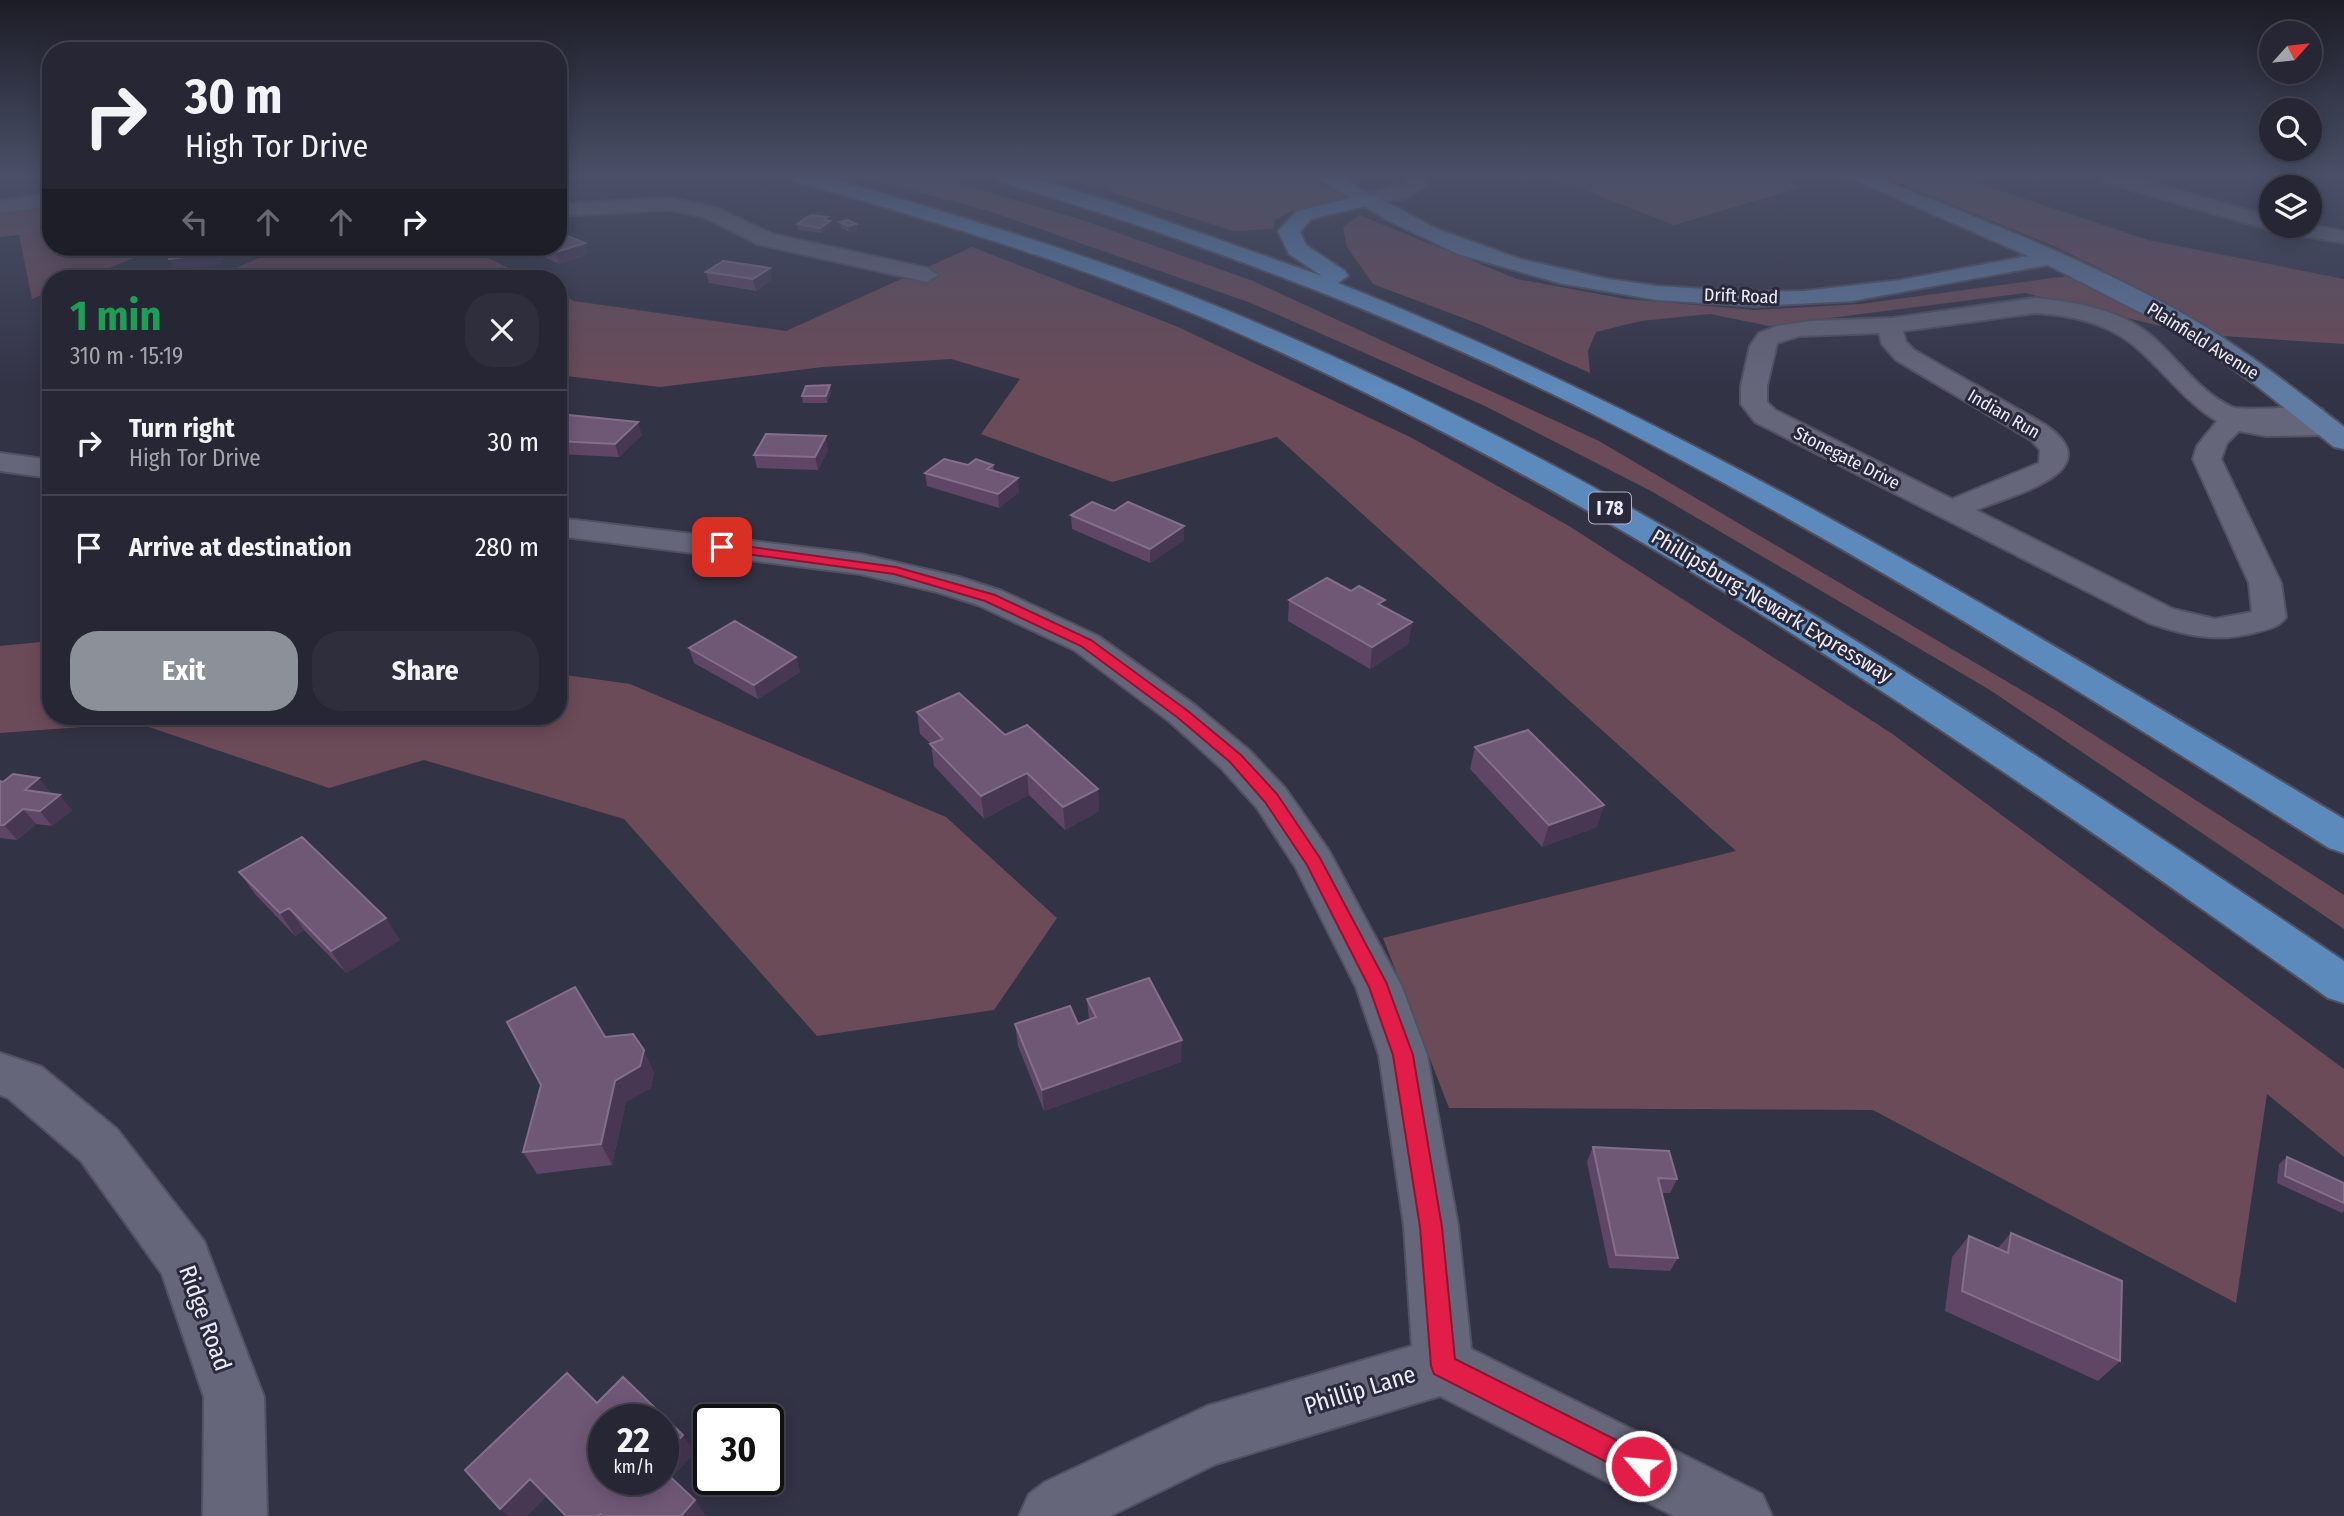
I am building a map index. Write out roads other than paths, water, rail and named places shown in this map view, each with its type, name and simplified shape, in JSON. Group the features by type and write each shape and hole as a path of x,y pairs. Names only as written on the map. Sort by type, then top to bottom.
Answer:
{"highway":[{"name":"Phillipsburg-Newark Expressway","path":"1036,248 1133,281 1290,346 1501,449 1659,536 1918,695 2344,985"},
{"path":"1224,248 1353,296 1517,367 1766,493 1943,594 2344,838"},
{"path":"1296,248 1346,281 1353,296"}],"main road":[{"name":"Drift Road","path":"1468,248 1491,257 1589,281 1681,294 1807,298 1852,294 2050,258"},
{"name":"Plainfield Avenue","path":"2026,248 2177,321 2228,353 2328,428"}],"street":[{"path":"804,248 927,275"},
{"name":"Stonegate Drive","path":"2234,420 2208,447 2207,459 2266,583 2269,617 2235,629 2210,630 2161,616 1765,416 1754,404 1754,386 1762,346 1768,338 1796,330 1889,325 2018,304 2050,305 2084,312 2125,328 2147,343 2175,373 2234,420 2256,426 2328,428"},
{"name":"Indian Run","path":"1889,325 1894,344 1905,355 2028,426 2043,436 2056,451 2056,458 2049,469 1951,510"},
{"path":"0,462 42,468"},
{"path":"567,528 860,564 947,584 990,598 1086,643 1183,714 1235,759 1271,798 1314,862 1379,987 1403,1055 1431,1227 1443,1366"},
{"name":"Ridge Road","path":"0,1074 25,1082 99,1145 185,1260 234,1397 235,1516"},
{"name":"Phillip Lane","path":"1051,1516 1068,1504 1207,1436 1443,1366 1740,1516"}]}
